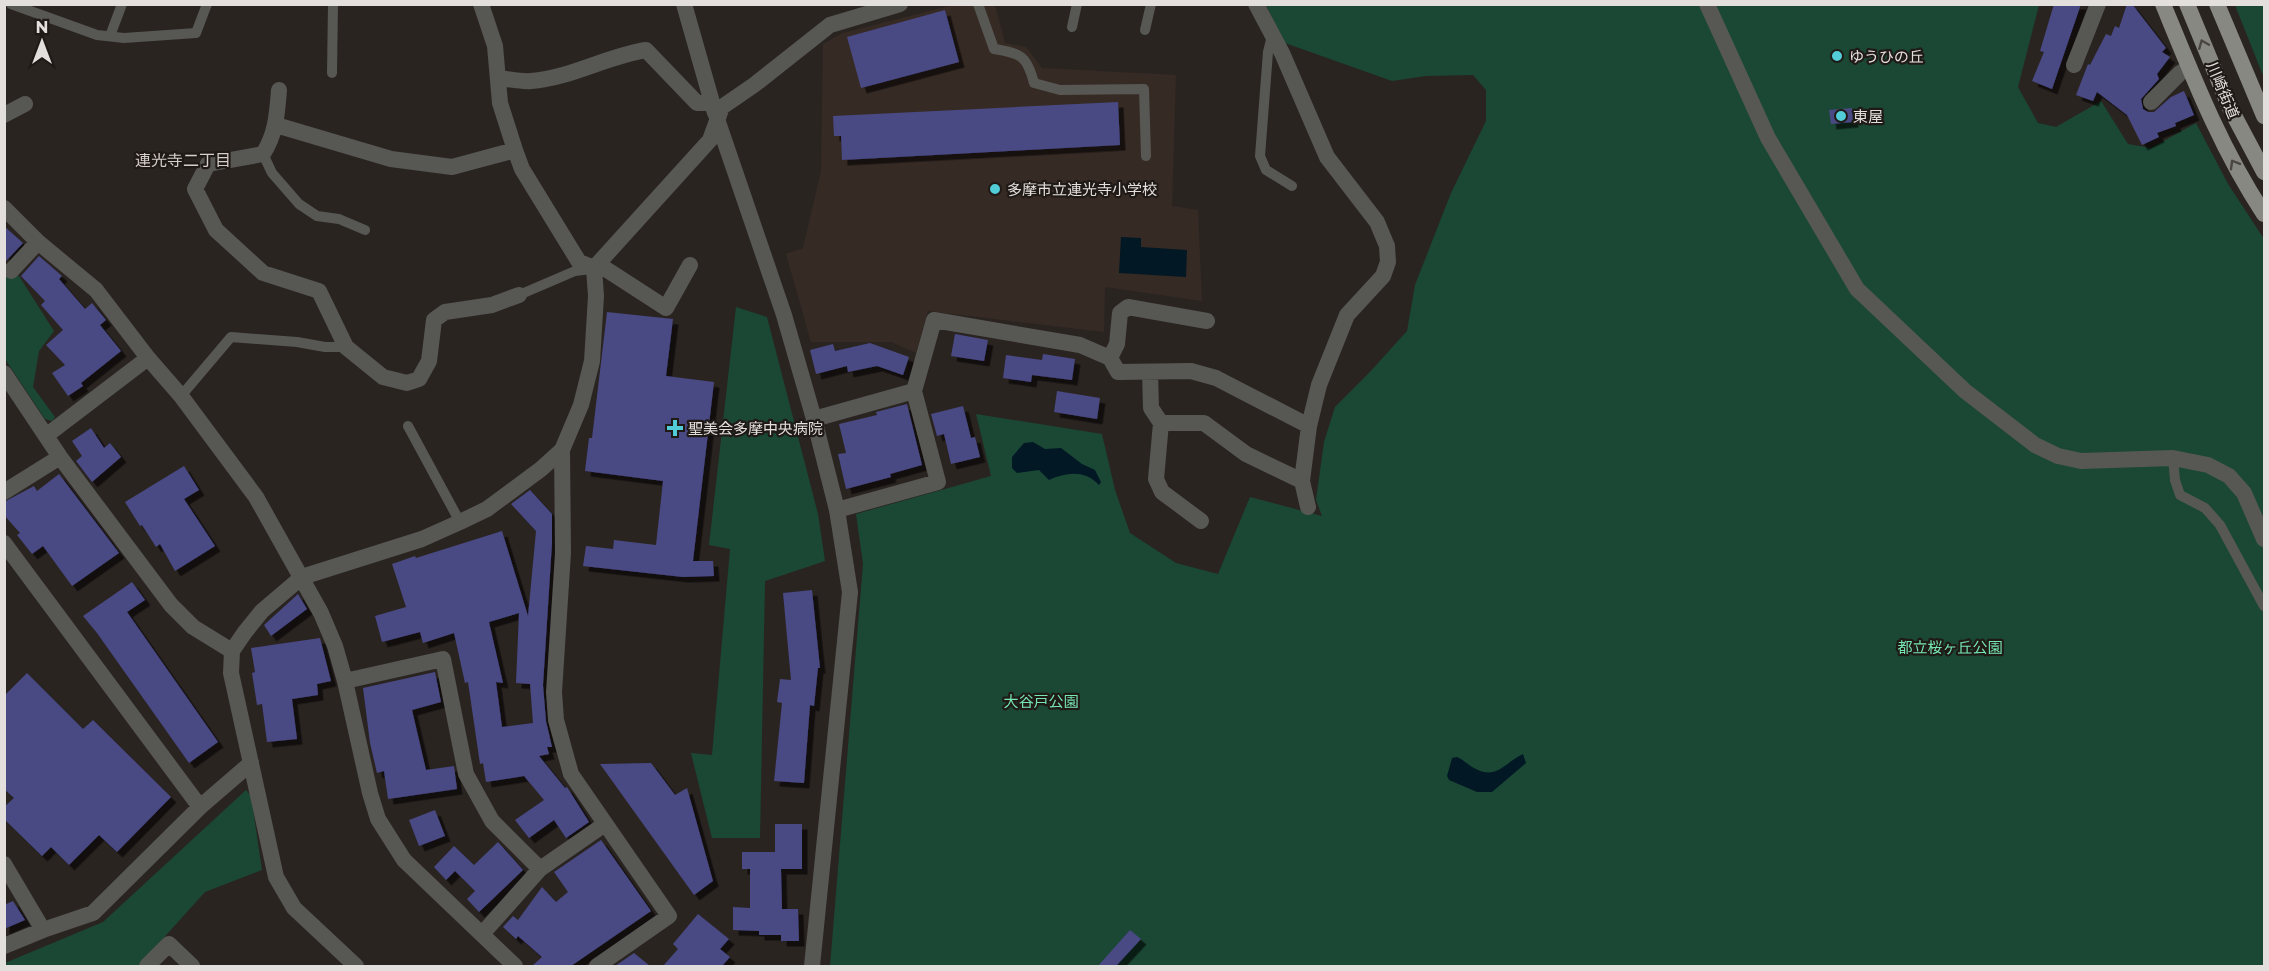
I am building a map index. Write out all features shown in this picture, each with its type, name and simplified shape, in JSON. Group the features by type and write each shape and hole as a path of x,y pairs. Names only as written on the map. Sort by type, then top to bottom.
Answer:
{"main road":[{"path":"2163,4 2210,119 2265,214"},
{"name":"川崎街道","path":"2187,4 2230,108 2265,172"},
{"name":"川崎街道","path":"2217,4 2265,116"}],"street":[{"path":"481,4 495,46 500,103 522,169 579,262 596,266 666,308 690,265"},
{"path":"684,4 710,103 784,315 814,418 837,510 850,592 812,966"},
{"path":"597,966 669,916 571,774 556,720 554,692 563,553 562,450 581,405 592,361 596,266 710,140 722,107 754,86 830,25 900,4"},
{"path":"1256,4 1281,53 1327,157 1377,222 1387,246 1388,262 1383,276 1347,315 1319,385 1309,426 1302,481 1308,507"},
{"path":"1707,4 1768,138 1857,289 1965,391 2035,445 2058,456 2081,461 2173,458 2208,465 2229,476 2244,493 2265,539"},
{"path":"2074,65 2098,4"},
{"path":"498,78 531,81 572,73 630,52 646,50 697,103 710,103"},
{"path":"2151,102 2180,73 2189,68"},
{"path":"279,90 276,125 271,141 262,154 208,164 195,189 216,230 263,273 319,291 346,347 383,377 407,383 419,379 429,361 434,320 445,312 492,305 519,295"},
{"path":"4,115 25,104"},
{"path":"276,125 391,159 452,167 515,150"},
{"path":"4,207 38,242 96,290 148,358 181,396 256,497 302,578 330,635 345,681 378,819 404,860 515,966"},
{"path":"11,271 38,242"},
{"path":"1110,358 1117,344 1120,313 1128,307 1207,321"},
{"path":"837,510 938,482 914,391 934,320 1080,345 1110,358 1118,372 1191,371 1216,378 1309,426"},
{"path":"47,435 148,358"},
{"path":"1150,372 1150,408 1161,423 1156,479 1162,492 1200,521"},
{"path":"4,373 60,457 171,605 193,627 232,651"},
{"path":"814,418 914,391"},
{"path":"1161,423 1204,423 1246,454 1302,481"},
{"path":"356,966 294,908 276,877 231,674 232,651 262,611 302,578 422,539 460,522 487,508 541,469 562,450"},
{"path":"4,492 60,457"},
{"path":"4,543 200,807"},
{"path":"345,681 443,659 466,774 492,821 540,869"},
{"path":"4,946 93,913 200,807 251,763"},
{"path":"482,934 540,869 604,824"},
{"path":"7,873 43,930"},
{"path":"147,966 169,944 192,966"}],"lane":[{"path":"12,4 33,8 97,35 124,38 196,33 207,4"},
{"path":"110,36 122,4"},
{"path":"332,73 333,4"},
{"path":"978,4 994,50 1016,52 1029,64 1034,83 1060,90 1144,89 1146,156"},
{"path":"1072,27 1077,4"},
{"path":"1145,30 1152,4"},
{"path":"1272,36 1268,52 1260,156 1266,170 1292,186"},
{"path":"262,154 272,173 299,204 317,216 339,219 365,230"},
{"path":"519,295 575,271 596,266"},
{"path":"181,396 231,337 297,342 325,347 346,347"},
{"path":"408,426 460,522"},
{"path":"2173,458 2175,480 2180,495 2205,508 2220,525 2265,606"}],"shaded area":[{"name":"多摩市立連光寺小学校","path":"953,5 995,5 1005,43 1026,47 1042,68 1176,75 1172,206 1198,210 1202,301 1105,287 1104,332 928,311 916,353 891,342 811,342 786,254 803,248 821,171 823,44 843,33"}],"green space":[{"name":"都立桜ヶ丘公園","path":"1266,5 2039,5 2018,87 2038,123 2056,127 2101,101 2128,144 2151,148 2196,123 2228,184 2264,239 2264,966 830,966 863,564 856,514 991,476 976,414 1102,434 1115,490 1130,533 1176,563 1218,574 1250,497 1322,516 1316,500 1324,442 1335,407 1407,331 1415,285 1451,193 1486,121 1486,90 1473,75 1426,76 1392,81 1285,43"},
{"path":"2235,5 2264,5 2264,78"},
{"path":"4,274 19,276 54,331 39,351 33,387 55,417 52,421 45,419 5,359"},
{"path":"736,307 767,317 818,514 825,561 765,581 760,838 712,838 691,753 712,755 730,549 709,545"},
{"path":"246,790 251,796 262,870 205,892 140,964 136,966 5,966 5,963 103,922"}],"water":[{"path":"1121,237 1141,238 1141,247 1187,250 1186,277 1119,273"},
{"path":"1033,442 1045,449 1061,448 1082,464 1095,470 1101,482 1099,485 1088,477 1075,474 1062,475 1049,480 1039,470 1017,473 1012,468 1012,457 1024,443"},
{"path":"1523,754 1526,763 1492,792 1477,792 1449,780 1447,776 1452,758 1457,757 1474,768 1489,772 1500,769"}],"building":[{"path":"2054,4 2081,4 2052,89 2032,81 2044,52 2040,51"},
{"path":"2127,4 2132,4 2166,48 2162,52 2170,57 2157,74 2159,79 2141,99 2143,109 2154,112 2171,97 2184,91 2194,115 2175,123 2176,126 2157,133 2159,137 2142,145 2127,115 2097,92 2093,101 2076,95 2088,64 2090,65 2106,34 2111,36 2115,26 2119,28"},
{"path":"945,10 959,62 861,88 847,37"},
{"path":"1118,102 1120,145 842,160 841,136 834,136 833,116"},
{"name":"東屋","path":"1852,108 1853,122 1831,124 1829,110"},
{"path":"4,226 23,243 6,261 4,260"},
{"path":"39,256 62,276 59,279 85,309 92,303 106,320 100,325 121,351 81,383 83,386 68,396 52,373 65,365 46,345 63,330 41,305 45,301 21,276"},
{"name":"聖美会多摩中央病院","path":"607,312 673,319 666,376 714,382 693,561 713,561 714,576 683,577 583,566 586,546 613,549 614,540 656,545 663,481 585,471 589,438 592,438"},
{"path":"955,334 988,340 984,361 951,356"},
{"path":"870,343 909,357 903,375 877,366 848,372 847,366 816,374 810,350 833,344 835,351"},
{"path":"1043,354 1075,359 1072,380 1032,375 1031,382 1003,378 1006,355 1042,360"},
{"path":"1057,391 1100,398 1097,419 1054,412"},
{"path":"907,404 922,465 890,474 891,477 846,489 838,454 846,453 839,424 877,415 876,412"},
{"path":"963,406 971,438 975,437 980,457 951,464 944,434 937,436 931,414"},
{"path":"91,428 104,448 110,443 121,457 92,482 76,461 82,456 72,441"},
{"path":"184,466 199,490 184,499 215,546 175,571 160,544 156,547 125,502"},
{"path":"59,474 119,553 72,586 43,546 32,554 17,535 20,533 4,515 4,502 34,486 37,491"},
{"path":"530,490 552,514 543,685 546,721 552,747 547,747 549,754 539,756 565,788 567,787 589,822 566,838 554,820 529,838 515,820 544,800 524,776 486,782 483,763 480,764 468,682 465,683 454,633 423,643 420,632 382,642 375,616 406,607 392,564 502,531 528,616 536,531 511,504","holes":["519,613 516,683 530,684 533,723 502,727 496,682 503,683 489,622"]},
{"path":"132,582 145,600 127,612 218,742 189,763 83,616"},
{"path":"812,590 820,668 818,668 814,706 810,705 804,783 774,781 782,703 777,702 780,679 791,680 783,593"},
{"path":"298,594 307,609 271,636 264,625"},
{"path":"320,638 331,681 317,684 318,695 292,699 297,739 267,742 262,704 257,705 251,648"},
{"path":"435,672 441,702 412,710 426,770 454,766 457,789 388,799 384,771 377,773 370,743 363,688"},
{"path":"27,673 83,729 93,720 171,797 117,852 99,835 69,865 51,847 42,856 4,819 4,807 14,798 4,789 4,696"},
{"path":"651,763 675,795 687,788 713,881 694,895 600,764"},
{"path":"435,810 445,836 419,846 409,820"},
{"path":"775,824 802,824 802,869 781,869 782,909 798,909 799,941 781,941 781,935 759,935 759,931 733,930 733,907 750,908 750,869 742,869 742,852 775,852"},
{"path":"601,840 651,911 571,966 532,966 542,957 518,936 516,939 503,927 513,916 518,920 542,887 556,902 568,892 554,872"},
{"path":"498,842 523,870 479,912 467,899 475,891 455,871 446,880 434,867 454,846 474,865"},
{"path":"13,901 25,920 4,929 4,905"},
{"path":"698,914 729,939 720,949 730,957 722,966 663,966 678,949 673,944"},
{"path":"1130,930 1141,939 1116,966 1098,966"},
{"path":"634,953 650,966 615,966"}],"place":[{"name":"ゆうひの丘","path":"1837,56"},
{"name":"東屋","path":"1841,116"},
{"name":"多摩市立連光寺小学校","path":"995,189"},
{"name":"聖美会多摩中央病院","path":"675,428"}],"district":[{"name":"連光寺二丁目","path":"183,160"}],"park label":[{"name":"大谷戸公園","path":"1041,701"}]}
